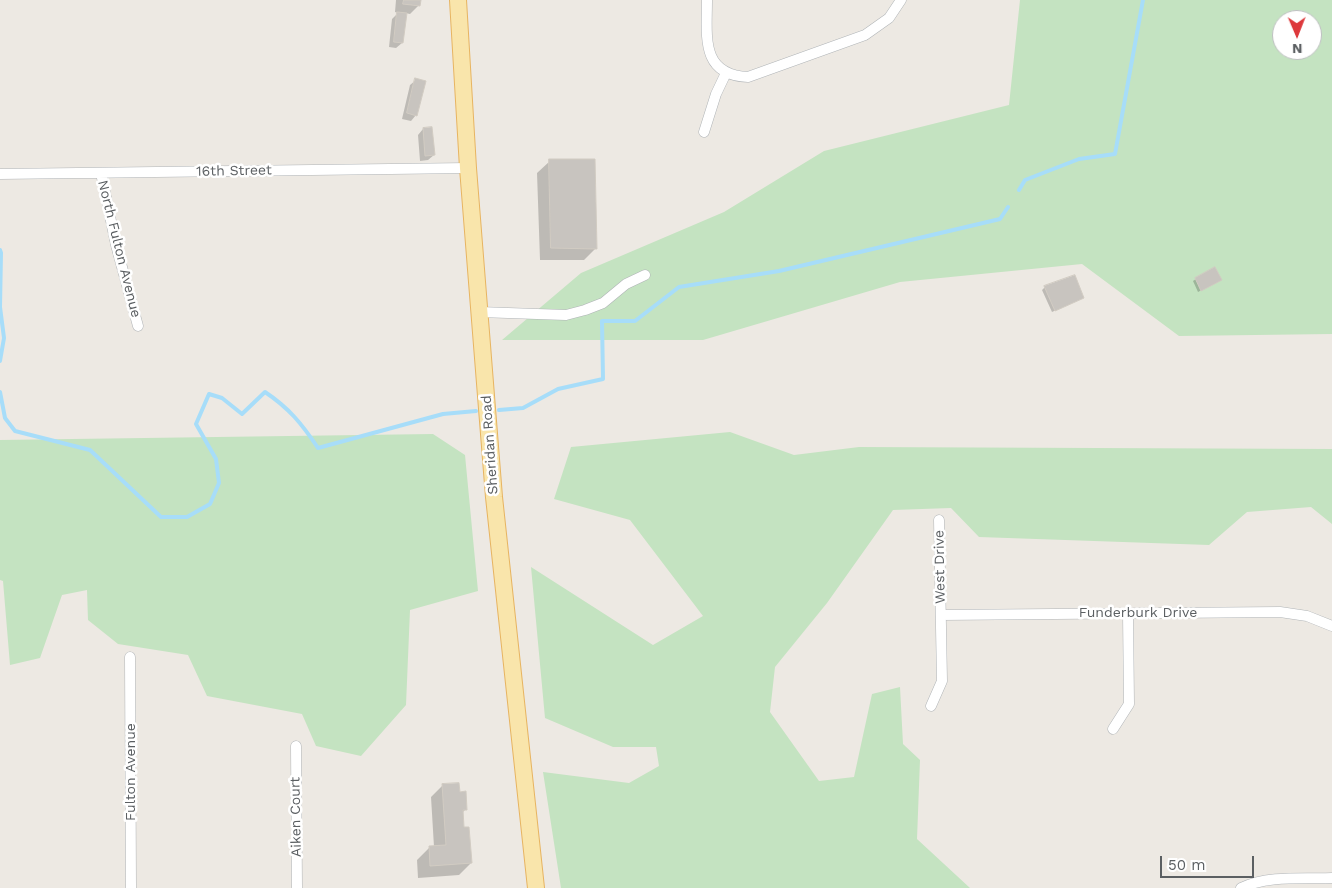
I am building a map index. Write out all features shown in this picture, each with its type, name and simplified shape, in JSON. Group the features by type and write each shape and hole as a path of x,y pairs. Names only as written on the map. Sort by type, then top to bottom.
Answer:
{"main road":[{"name":"Sheridan Road","path":"458,0 479,312 504,599 536,888"}],"street":[{"path":"707,0 707,44 711,58 717,66 735,77 748,77 865,35 890,18 901,0"},
{"path":"704,132 716,94 726,73"},
{"name":"16th Street","path":"0,174 468,168"},
{"name":"North Fulton Avenue","path":"101,173 116,245 138,326"},
{"path":"479,312 566,315 602,303 626,284 645,275"},
{"name":"West Drive","path":"931,706 942,681 939,520"},
{"name":"Funderburk Drive","path":"941,615 1280,612 1307,616 1332,626"},
{"path":"1113,729 1129,704 1128,613"},
{"name":"Fulton Avenue","path":"130,657 131,888"},
{"name":"Aiken Court","path":"296,746 297,888"},
{"path":"1241,888 1255,882 1273,879 1332,878"}],"green space":[{"path":"1020,0 1332,0 1332,334 1179,336 1082,264 900,282 703,340 502,340 581,273 724,212 824,151 1009,105"},
{"path":"730,432 794,455 859,447 1332,449 1332,524 1311,507 1247,512 1209,545 979,537 951,508 893,510 827,603 775,667 770,712 819,781 854,777 872,694 900,687 903,744 920,760 917,839 970,888 561,888 543,772 629,783 659,766 656,747 613,747 545,718 531,567 653,645 703,616 630,520 554,499 571,447"},
{"path":"433,434 465,455 478,591 410,610 406,705 361,756 316,746 302,714 207,696 188,655 118,644 88,620 87,590 62,595 40,658 10,665 3,581 0,580 0,440"}],"building":[{"path":"404,0 421,0 420,6 403,4"},
{"path":"397,12 407,13 403,43 394,42"},
{"path":"415,78 426,81 417,116 407,113"},
{"path":"432,127 435,155 425,156 423,128"},
{"path":"549,159 595,159 597,249 551,248"},
{"path":"1215,267 1222,280 1201,291 1195,278"},
{"path":"1075,275 1084,298 1055,311 1044,286"},
{"path":"459,783 460,792 466,791 467,810 463,810 464,827 469,827 472,863 430,866 429,846 446,845 442,784"}],"waterway":[{"path":"1019,190 1025,180 1079,159 1115,154 1143,0"},
{"path":"499,410 523,408 558,389 603,379 602,321 635,321 679,287 779,271 1000,219 1008,207"},
{"path":"0,250 0,307 4,338 0,361"},
{"path":"0,392 5,418 15,431 90,450 161,517 187,517 210,504 219,483 216,459 196,424 209,394 222,398 242,414 265,392 294,417 318,448 443,414 476,411"}]}
